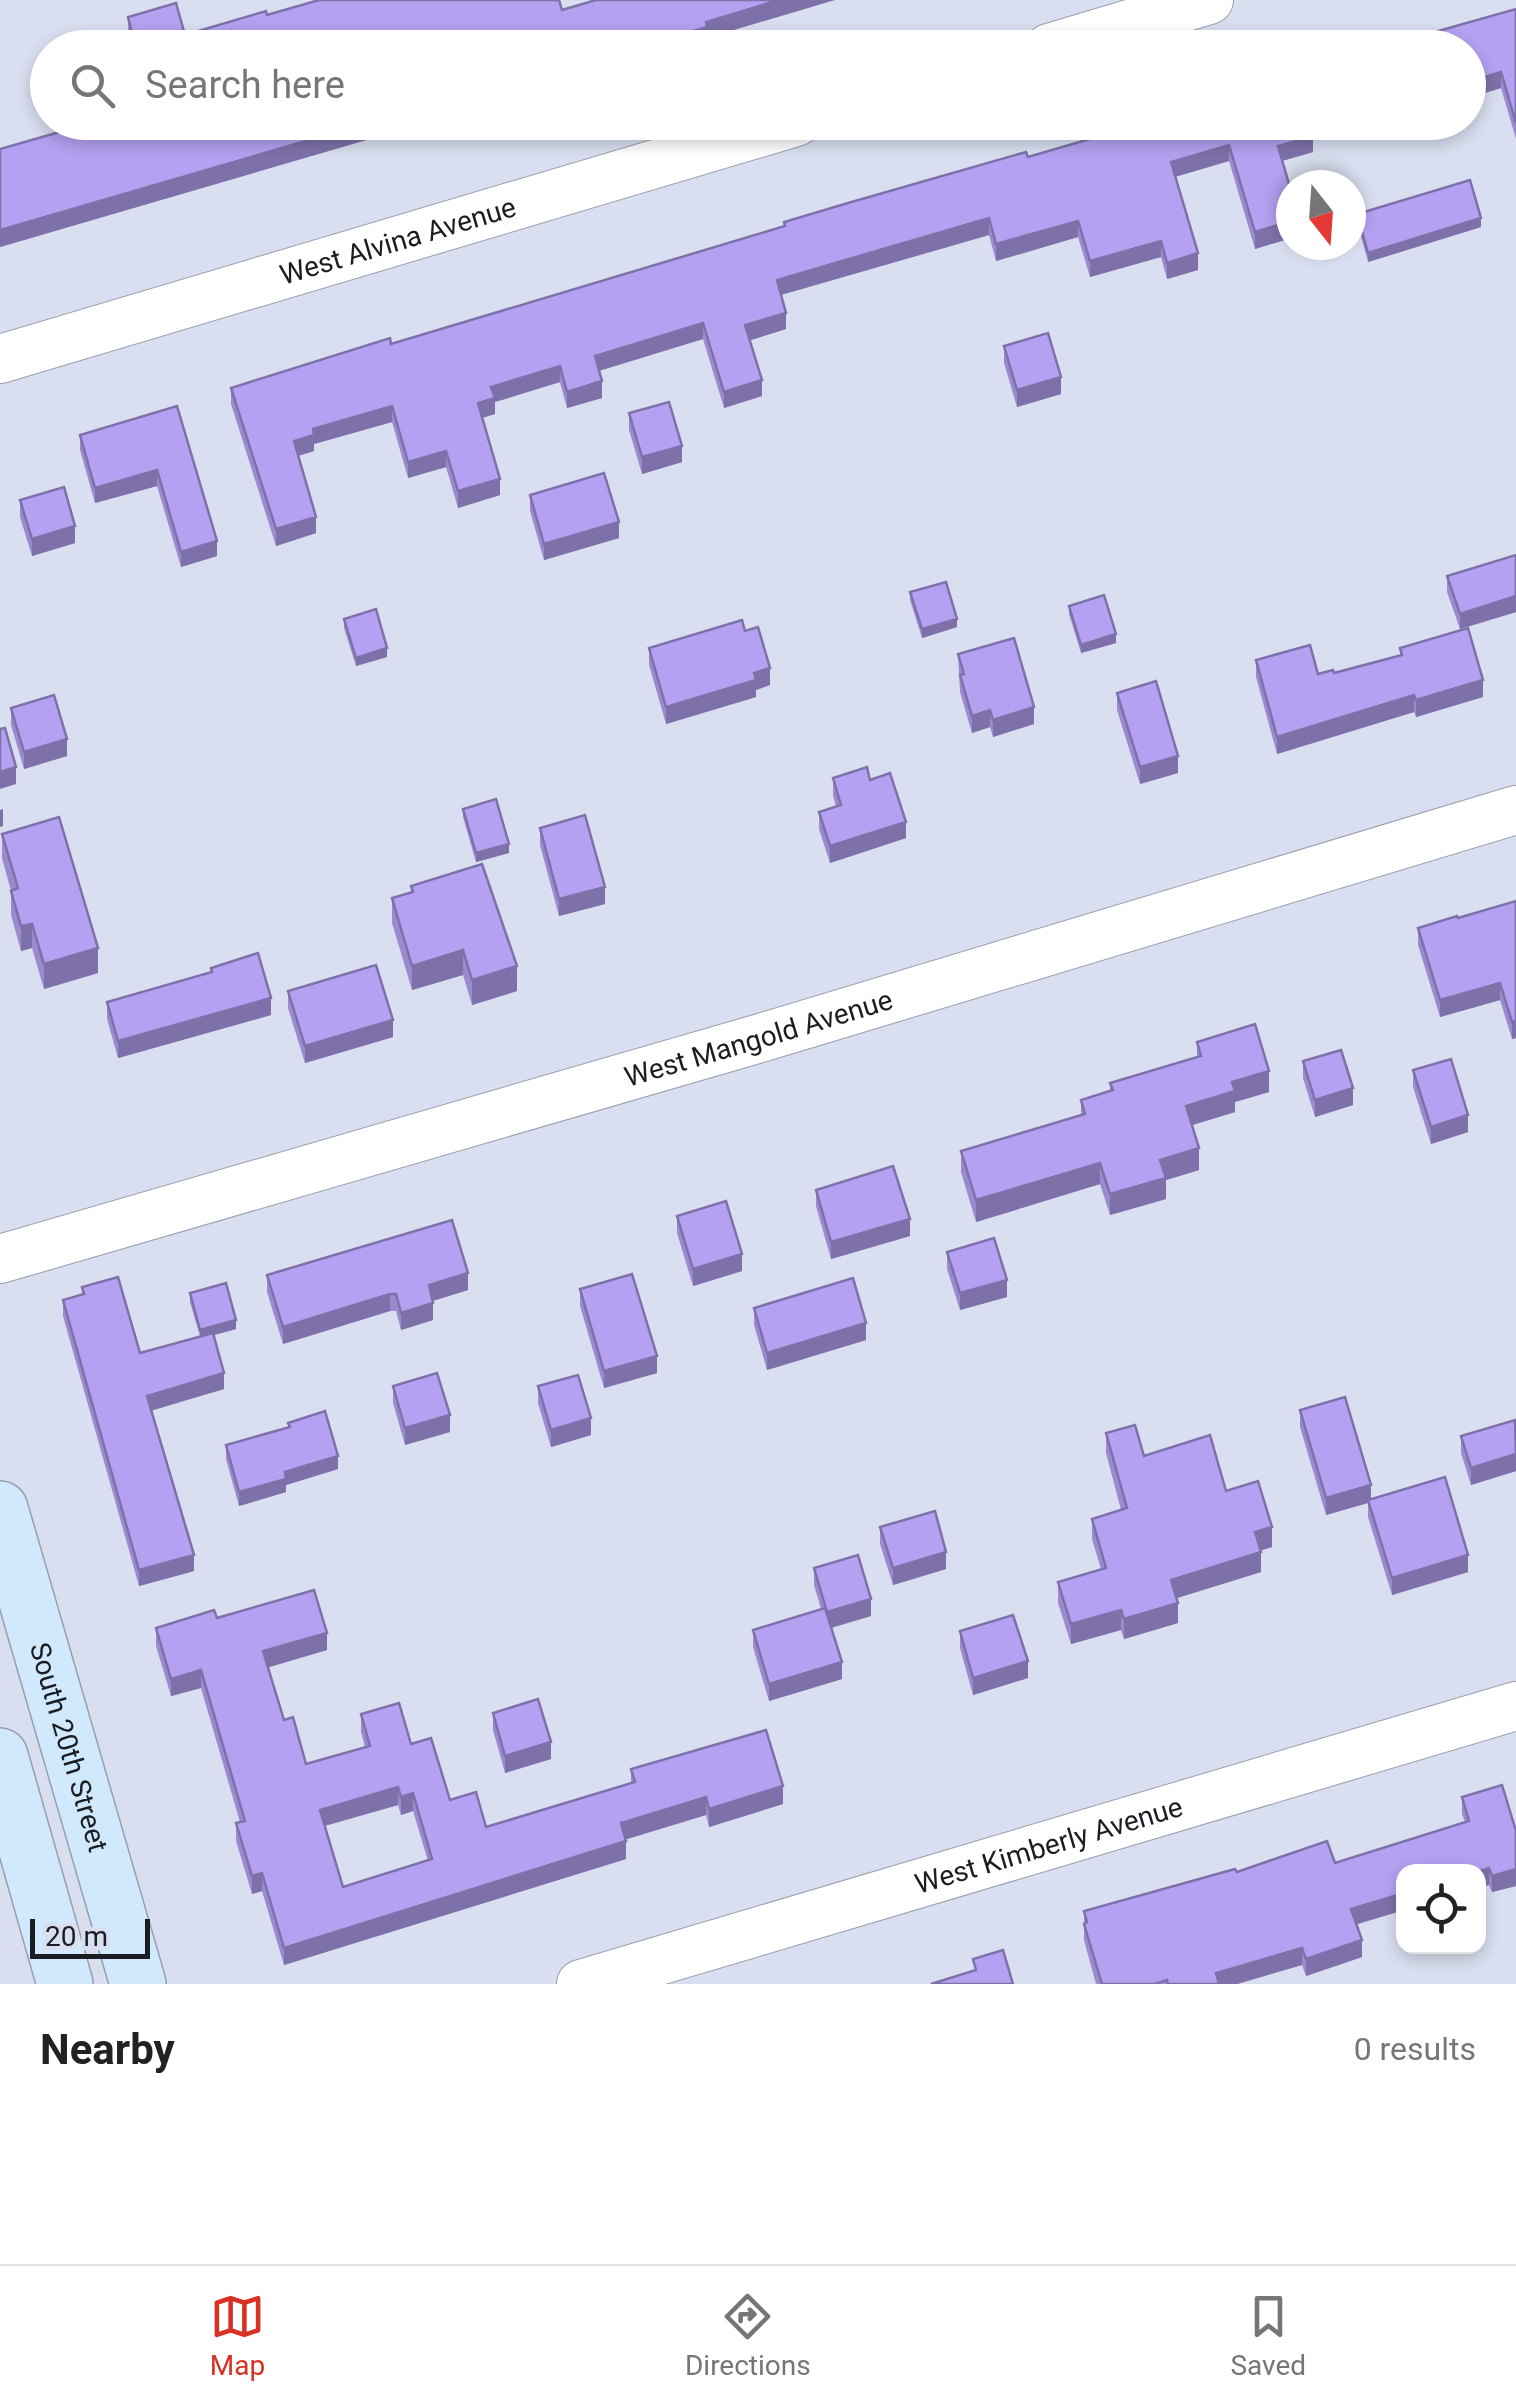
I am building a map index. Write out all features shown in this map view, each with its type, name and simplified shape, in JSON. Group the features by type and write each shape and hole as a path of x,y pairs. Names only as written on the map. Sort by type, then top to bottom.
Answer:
{"street":[{"path":"1108,30 1209,0"},
{"name":"West Alvina Avenue","path":"0,359 736,140"},
{"name":"West Mangold Avenue","path":"0,1259 757,1039 1516,810"},
{"name":"South 20th Street","path":"0,1509 138,1984"},
{"name":"West Kimberly Avenue","path":"581,1984 1516,1706"},
{"path":"0,1756 66,1984"}],"building":[{"path":"319,0 559,0 562,10 596,0 779,0 706,22 707,27 697,30 202,30 266,11 267,15"},
{"path":"176,3 184,30 131,30 128,17"},
{"path":"1516,9 1516,123 1501,72 1486,77 1486,30 1442,30"},
{"path":"32,140 309,140 0,230 0,149"},
{"path":"1087,140 1299,140 1278,146 1285,170 1276,170 1276,226 1255,232 1229,145 1171,162 1198,253 1167,263 1161,241 1090,261 1078,221 996,244 989,218 777,280 786,313 745,325 762,380 724,392 703,323 595,356 602,381 567,392 560,366 491,387 495,398 478,403 500,479 458,491 446,451 408,462 392,406 313,429 314,435 294,441 316,517 276,529 231,388 390,338 391,344 785,226 784,222 1026,152 1028,157"},
{"path":"1470,180 1481,218 1368,253 1366,211"},
{"path":"1048,333 1061,377 1017,390 1004,346"},
{"path":"669,402 682,446 642,457 629,413"},
{"path":"177,406 217,541 181,552 157,470 95,488 80,435"},
{"path":"604,473 619,522 544,544 530,495"},
{"path":"64,487 75,526 32,539 20,500"},
{"path":"1516,555 1516,596 1460,614 1447,576"},
{"path":"946,582 957,619 922,629 910,592"},
{"path":"1104,595 1116,634 1081,645 1069,606"},
{"path":"376,609 387,648 356,658 344,619"},
{"path":"742,620 745,631 758,627 770,668 754,673 756,680 666,707 649,648"},
{"path":"1468,628 1483,680 1416,700 1414,695 1277,737 1256,660 1310,645 1318,674 1333,670 1334,673 1402,655 1400,648"},
{"path":"1014,638 1034,707 993,720 990,710 972,716 958,654"},
{"path":"1156,681 1178,756 1140,767 1117,693"},
{"path":"54,695 67,739 24,752 11,708"},
{"path":"5,728 16,767 0,772 0,729"},
{"path":"867,767 870,780 890,773 906,822 830,846 819,812 841,805 833,778"},
{"path":"496,799 509,844 476,853 463,809"},
{"path":"585,815 605,887 559,899 540,828"},
{"path":"59,817 98,948 44,964 32,924 21,926 11,891 18,888 2,834"},
{"path":"482,864 517,966 472,980 463,950 412,966 392,898 413,892 411,886"},
{"path":"1516,901 1516,1021 1512,1022 1500,983 1440,1000 1418,928"},
{"path":"258,953 271,998 118,1041 107,1002 212,972 211,968"},
{"path":"376,965 393,1020 305,1046 288,991"},
{"path":"1255,1024 1269,1071 1232,1082 1235,1091 1186,1106 1199,1148 1160,1160 1166,1178 1110,1194 1100,1163 976,1200 961,1151 1085,1114 1081,1100 1113,1090 1110,1083 1201,1056 1197,1042"},
{"path":"1341,1050 1353,1088 1315,1100 1303,1061"},
{"path":"1451,1059 1468,1115 1431,1127 1413,1070"},
{"path":"893,1166 910,1219 831,1242 816,1190"},
{"path":"726,1201 742,1254 693,1269 677,1216"},
{"path":"452,1220 468,1273 429,1285 433,1303 401,1313 396,1294 390,1294 283,1327 267,1275"},
{"path":"994,1238 1007,1280 960,1293 947,1252"},
{"path":"632,1274 657,1356 604,1371 580,1289"},
{"path":"118,1277 140,1353 213,1333 224,1373 147,1396 194,1555 139,1570 63,1300 84,1294 82,1287"},
{"path":"853,1278 866,1323 767,1353 754,1308"},
{"path":"226,1283 236,1320 200,1330 190,1293"},
{"path":"437,1373 450,1415 405,1428 393,1386"},
{"path":"578,1375 591,1418 551,1430 538,1386"},
{"path":"1345,1397 1371,1485 1326,1498 1300,1410"},
{"path":"325,1411 338,1456 285,1472 286,1479 239,1492 226,1445 290,1427 288,1423"},
{"path":"1515,1420 1516,1454 1471,1468 1461,1436"},
{"path":"1135,1425 1144,1456 1210,1435 1226,1491 1258,1481 1272,1527 1255,1532 1261,1552 1171,1580 1178,1603 1124,1619 1121,1610 1071,1624 1058,1582 1106,1568 1092,1519 1127,1508 1106,1433"},
{"path":"1445,1477 1468,1555 1392,1578 1368,1500"},
{"path":"935,1511 946,1552 893,1568 880,1527"},
{"path":"858,1555 871,1599 827,1612 814,1568"},
{"path":"314,1590 327,1633 263,1651 284,1720 293,1717 306,1764 370,1746 361,1714 399,1703 411,1744 431,1738 450,1800 476,1792 486,1827 635,1782 631,1769 766,1730 783,1786 709,1809 706,1797 621,1823 626,1841 284,1948 262,1873 252,1876 236,1823 245,1821 201,1670 171,1679 156,1628 214,1610 217,1618","holes":["398,1787 401,1797 413,1793 432,1859 343,1887 320,1810"]},
{"path":"825,1608 842,1662 769,1684 753,1630"},
{"path":"1013,1615 1028,1661 973,1678 960,1631"},
{"path":"538,1699 551,1742 505,1756 493,1713"},
{"path":"1502,1785 1516,1831 1516,1869 1492,1876 1486,1864 1396,1864 1396,1895 1351,1909 1362,1940 1306,1959 1302,1948 1216,1973 1219,1984 1168,1984 1167,1980 1155,1984 1102,1984 1084,1924 1084,1911 1235,1869 1237,1872 1327,1841 1335,1863 1469,1821 1462,1797"},
{"path":"1003,1950 1013,1984 931,1984 976,1970 973,1959"}]}
